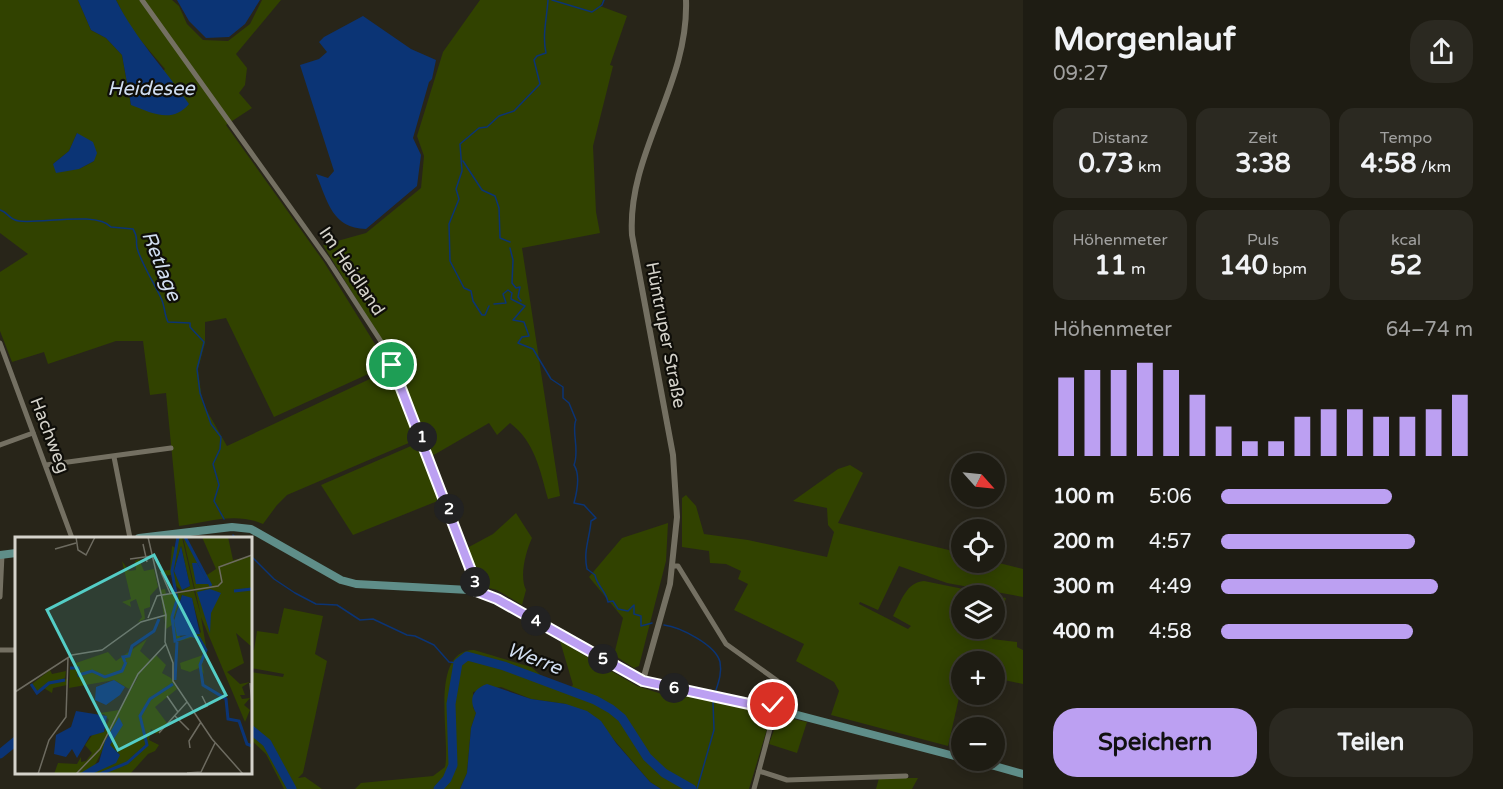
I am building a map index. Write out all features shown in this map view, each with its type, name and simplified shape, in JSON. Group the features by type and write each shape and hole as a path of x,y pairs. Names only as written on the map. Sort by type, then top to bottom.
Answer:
{"main road":[{"path":"147,537 232,527 251,529 341,580 476,591 497,599 643,681 773,709 951,755"},
{"path":"1005,769 1023,774"}],"street":[{"name":"Im Heidland","path":"142,0 328,260 381,343 423,440 475,581 476,591"},
{"name":"Hüntruper Straße","path":"643,681 674,566 677,517 675,469 632,235 631,207 682,55 686,0"},
{"name":"Hachweg","path":"0,343 72,537"},
{"path":"0,446 33,433"},
{"path":"46,465 171,448"},
{"path":"114,457 130,537"},
{"path":"0,597 1,555"},
{"path":"674,566 678,566 726,644 779,682 754,789"},
{"path":"759,771 787,780 906,776"}],"green space":[{"path":"0,0 78,0 91,30 106,38 122,55 131,105 165,69 131,29 116,0 172,0 179,6 187,24 203,40 228,41 250,24 262,0 281,0 236,54 247,68 245,85 239,93 252,108 226,125 324,262 388,365 274,417 226,318 205,322 205,343 198,369 203,404 227,446 389,370 418,439 287,495 263,524 253,520 232,518 179,526 166,393 150,395 143,341 116,341 48,364 44,352 12,362 0,331 0,272 28,254 0,233","holes":["77,133 94,161 79,169 53,164 69,151"]},
{"path":"480,0 603,0 600,6 627,16 610,65 613,66 593,146 596,212 600,233 522,248 560,496 548,499 531,448 510,423 497,435 489,423 432,456 399,369 323,245 366,233 421,188 424,156 417,136 443,52"},
{"path":"418,443 440,500 353,535 321,485"},
{"path":"850,465 863,473 838,523 951,551 951,573 1005,573 1005,564 1023,569 1023,597 1005,594 1005,585 958,585 899,566 878,610 860,602 859,604 908,629 911,626 893,616 908,589 924,581 951,586 951,639 992,639 1017,642 1017,647 1023,650 1023,684 1005,680 1005,651 951,651 951,705 957,705 955,717 951,717 948,746 831,715 839,691 834,682 796,661 804,644 734,610 748,584 738,579 741,571 726,564 710,563 709,551 682,547 682,498 686,495 696,506 704,534 748,540 827,557 834,532 828,525 827,508 793,501 838,469"},
{"path":"516,513 532,538 524,564 523,578 526,590 522,605 497,590 485,587 477,575 467,548 493,534"},
{"path":"668,523 666,561 639,666 634,668 614,655 623,618 589,577 622,538"},
{"path":"284,608 323,616 315,654 327,661 303,773 298,778 305,777 322,789 284,789 266,754 252,741 252,672 283,677 284,674 252,668 252,650 254,650 257,631 278,634"},
{"path":"560,641 637,686 668,696 672,693 768,714 770,719 749,789 661,789 650,782 609,734 566,704 531,699 501,687 473,692 473,707 476,713 471,728 467,773 460,789 355,789 361,783 433,776 445,767 446,680 451,664 460,654 474,650 531,667 543,677 571,687 573,685"},
{"path":"779,716 807,722 797,753 769,744"},
{"path":"879,778 918,778 912,789 876,789"}],"water":[{"name":"Heidesee","path":"78,0 116,0 141,40 189,104 176,114 169,115 154,113 131,105 122,55 106,38 91,30"},
{"path":"177,0 260,0 245,24 229,37 206,38 189,21"},
{"path":"363,16 411,49 436,60 413,138 421,155 417,186 366,229 346,224 338,219 324,194 316,174 328,178 334,171 300,65 319,59 327,52 319,42 324,37"},
{"path":"77,133 93,142 97,153 94,161 79,169 56,173 53,164 69,151"},
{"path":"487,684 531,699 566,704 587,711 601,721 616,743 650,782 661,789 460,789 467,773 471,728 476,713 472,703 473,695"}],"waterway":[{"path":"489,306 485,315 482,315 473,301 471,291 464,288 450,261 449,224 459,199 456,189 462,171 460,144 479,128 487,127 499,116 514,111 540,84 534,60 537,56 546,53 548,0"},
{"path":"552,0 592,12 602,5 604,0"},
{"path":"463,161 482,190 495,196 499,208 500,238 510,242"},
{"name":"Retlage","path":"0,210 19,221 82,219 104,222 111,227 133,229 138,251 162,301 168,322 190,323 190,327 204,342 197,369 200,393 211,424 221,437 220,449 213,464 219,485 214,501 224,519"},
{"path":"510,248 513,260 512,283 516,288 520,287 518,297 521,301"},
{"path":"494,304 506,303 503,294 508,290 512,293 511,299 525,306 513,320 524,322 529,336 522,337 518,343 533,349 551,379 563,387 563,398 569,403 576,420 574,465 577,483 574,503 584,505 596,518 591,521 586,550 587,569 595,575 608,602 613,601 618,609 628,611 634,605 634,614 641,616 641,626 652,623"},
{"name":"Retlage","path":"252,557 274,579 316,604 337,605 360,620 373,619 407,635 415,636 434,645 449,662 458,663"},
{"path":"664,625 679,629 712,649 720,662 721,669 716,690"},
{"name":"Werre","path":"438,789 447,779 453,765 451,704 458,663 467,656 504,666 595,700 611,709 622,718 647,757 664,773 692,789"},
{"path":"697,789 714,730 713,702"},
{"name":"Werre","path":"252,731 267,743 292,789"},
{"name":"Werre","path":"0,754 15,742"}],"route":[{"path":"392,365 423,440 475,581 476,591 497,599 643,681 772,709 773,705"}]}
